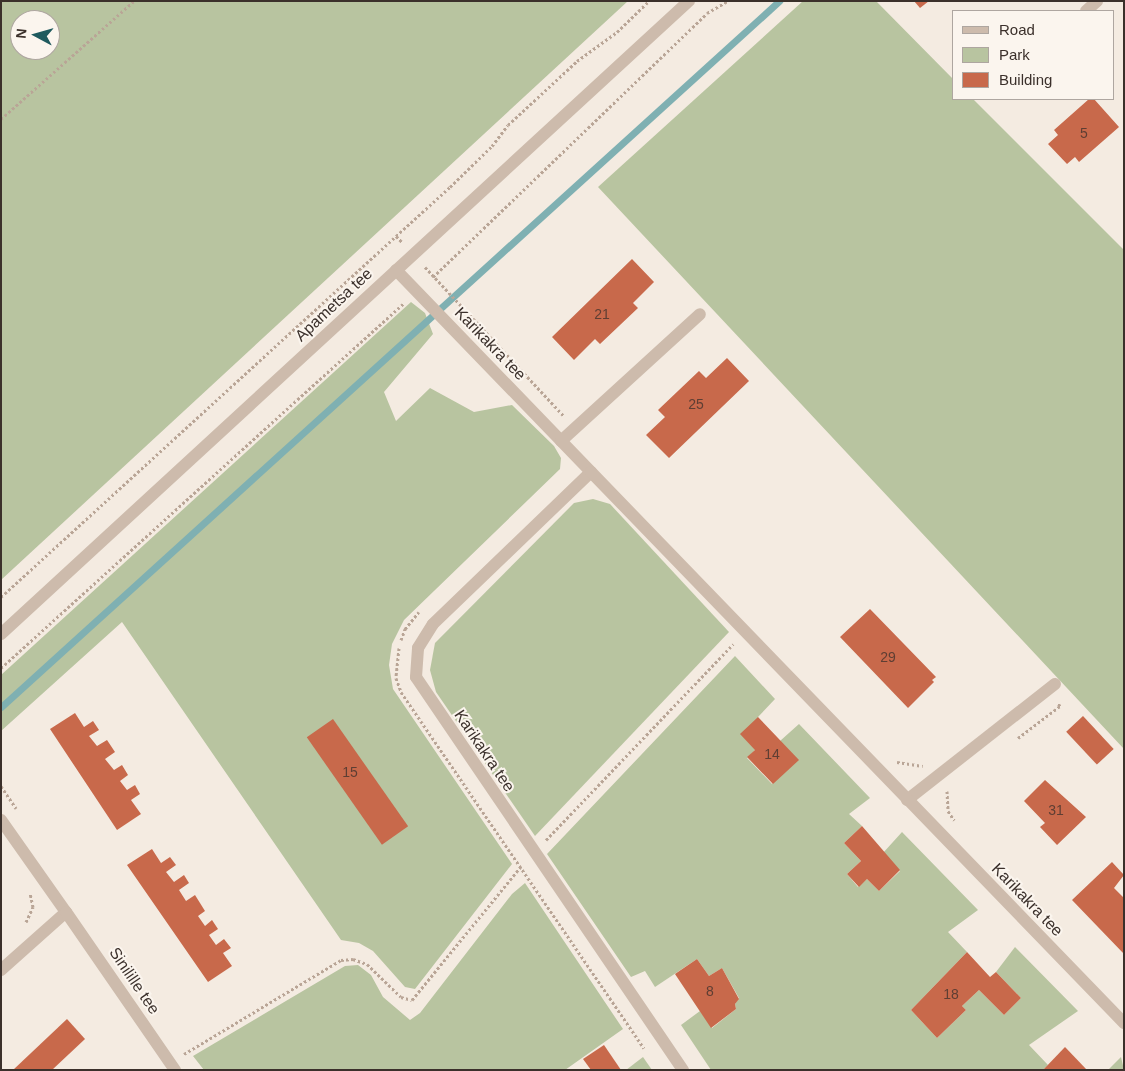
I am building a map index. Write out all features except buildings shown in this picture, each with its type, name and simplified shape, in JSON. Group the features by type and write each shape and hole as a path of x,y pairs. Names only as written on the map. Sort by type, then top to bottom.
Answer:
{"street":[{"name":"Apametsa tee","path":"1,634 689,1"},
{"path":"1087,10 1097,1"},
{"name":"Karikakra tee","path":"396,270 1124,1023"},
{"path":"561,441 700,314"},
{"name":"Karikakra tee","path":"591,472 433,624 418,648 416,677 683,1070"},
{"path":"907,800 1055,684"},
{"name":"Sinilille tee","path":"1,820 172,1066"},
{"path":"1,970 66,912"}],"path":[{"path":"1,119 134,1"},
{"path":"1,597 450,187 492,146 508,125 577,60 617,32 649,1"},
{"path":"1,668 434,276 707,13 728,1"},
{"path":"396,236 575,427"},
{"path":"422,608 405,629 399,646 396,678 400,692 648,1054"},
{"path":"172,1066 341,960 353,959 367,964 401,998 412,1000 520,867 744,631"},
{"path":"892,759 904,766 928,767 948,791 948,812 956,822"},
{"path":"20,927 31,915 33,908 27,887 41,875"}],"green space":[{"path":"1,1 628,1 1,580"},
{"path":"803,1 876,1 952,78 952,100 974,100 1124,250 1124,749 598,187"},
{"path":"411,302 425,313 433,334 384,392 396,421 430,388 474,412 512,405 554,446 561,458 560,469 404,620 392,644 389,665 393,689 512,864 415,989 405,987 373,951 359,943 341,940 122,622 1,731 1,675"},
{"path":"593,499 610,504 729,632 535,836 436,692 430,670 435,643 574,503"},
{"path":"735,656 775,699 758,717 755,750 747,758 772,784 798,760 780,741 799,724 870,798 849,814 862,826 844,843 861,861 847,874 858,887 867,879 879,891 900,871 883,853 902,832 978,910 948,932 967,952 911,1010 937,1038 966,1010 962,1006 979,990 1004,1015 1021,998 996,972 1015,947 1078,1011 1029,1045 1048,1065 1043,1070 711,1070 681,1025 700,1011 712,1028 736,1009 735,1004 739,998 722,968 709,976 697,959 655,987 645,971 631,977 547,854"},
{"path":"525,883 623,1029 565,1070 204,1070 193,1056 345,966 358,965 371,975 383,997 410,1020 420,1013 512,894"},
{"path":"643,1057 652,1070 626,1070"},
{"path":"1121,1057 1124,1070 1108,1070"}],"waterway":[{"path":"1,707 779,1"}]}
